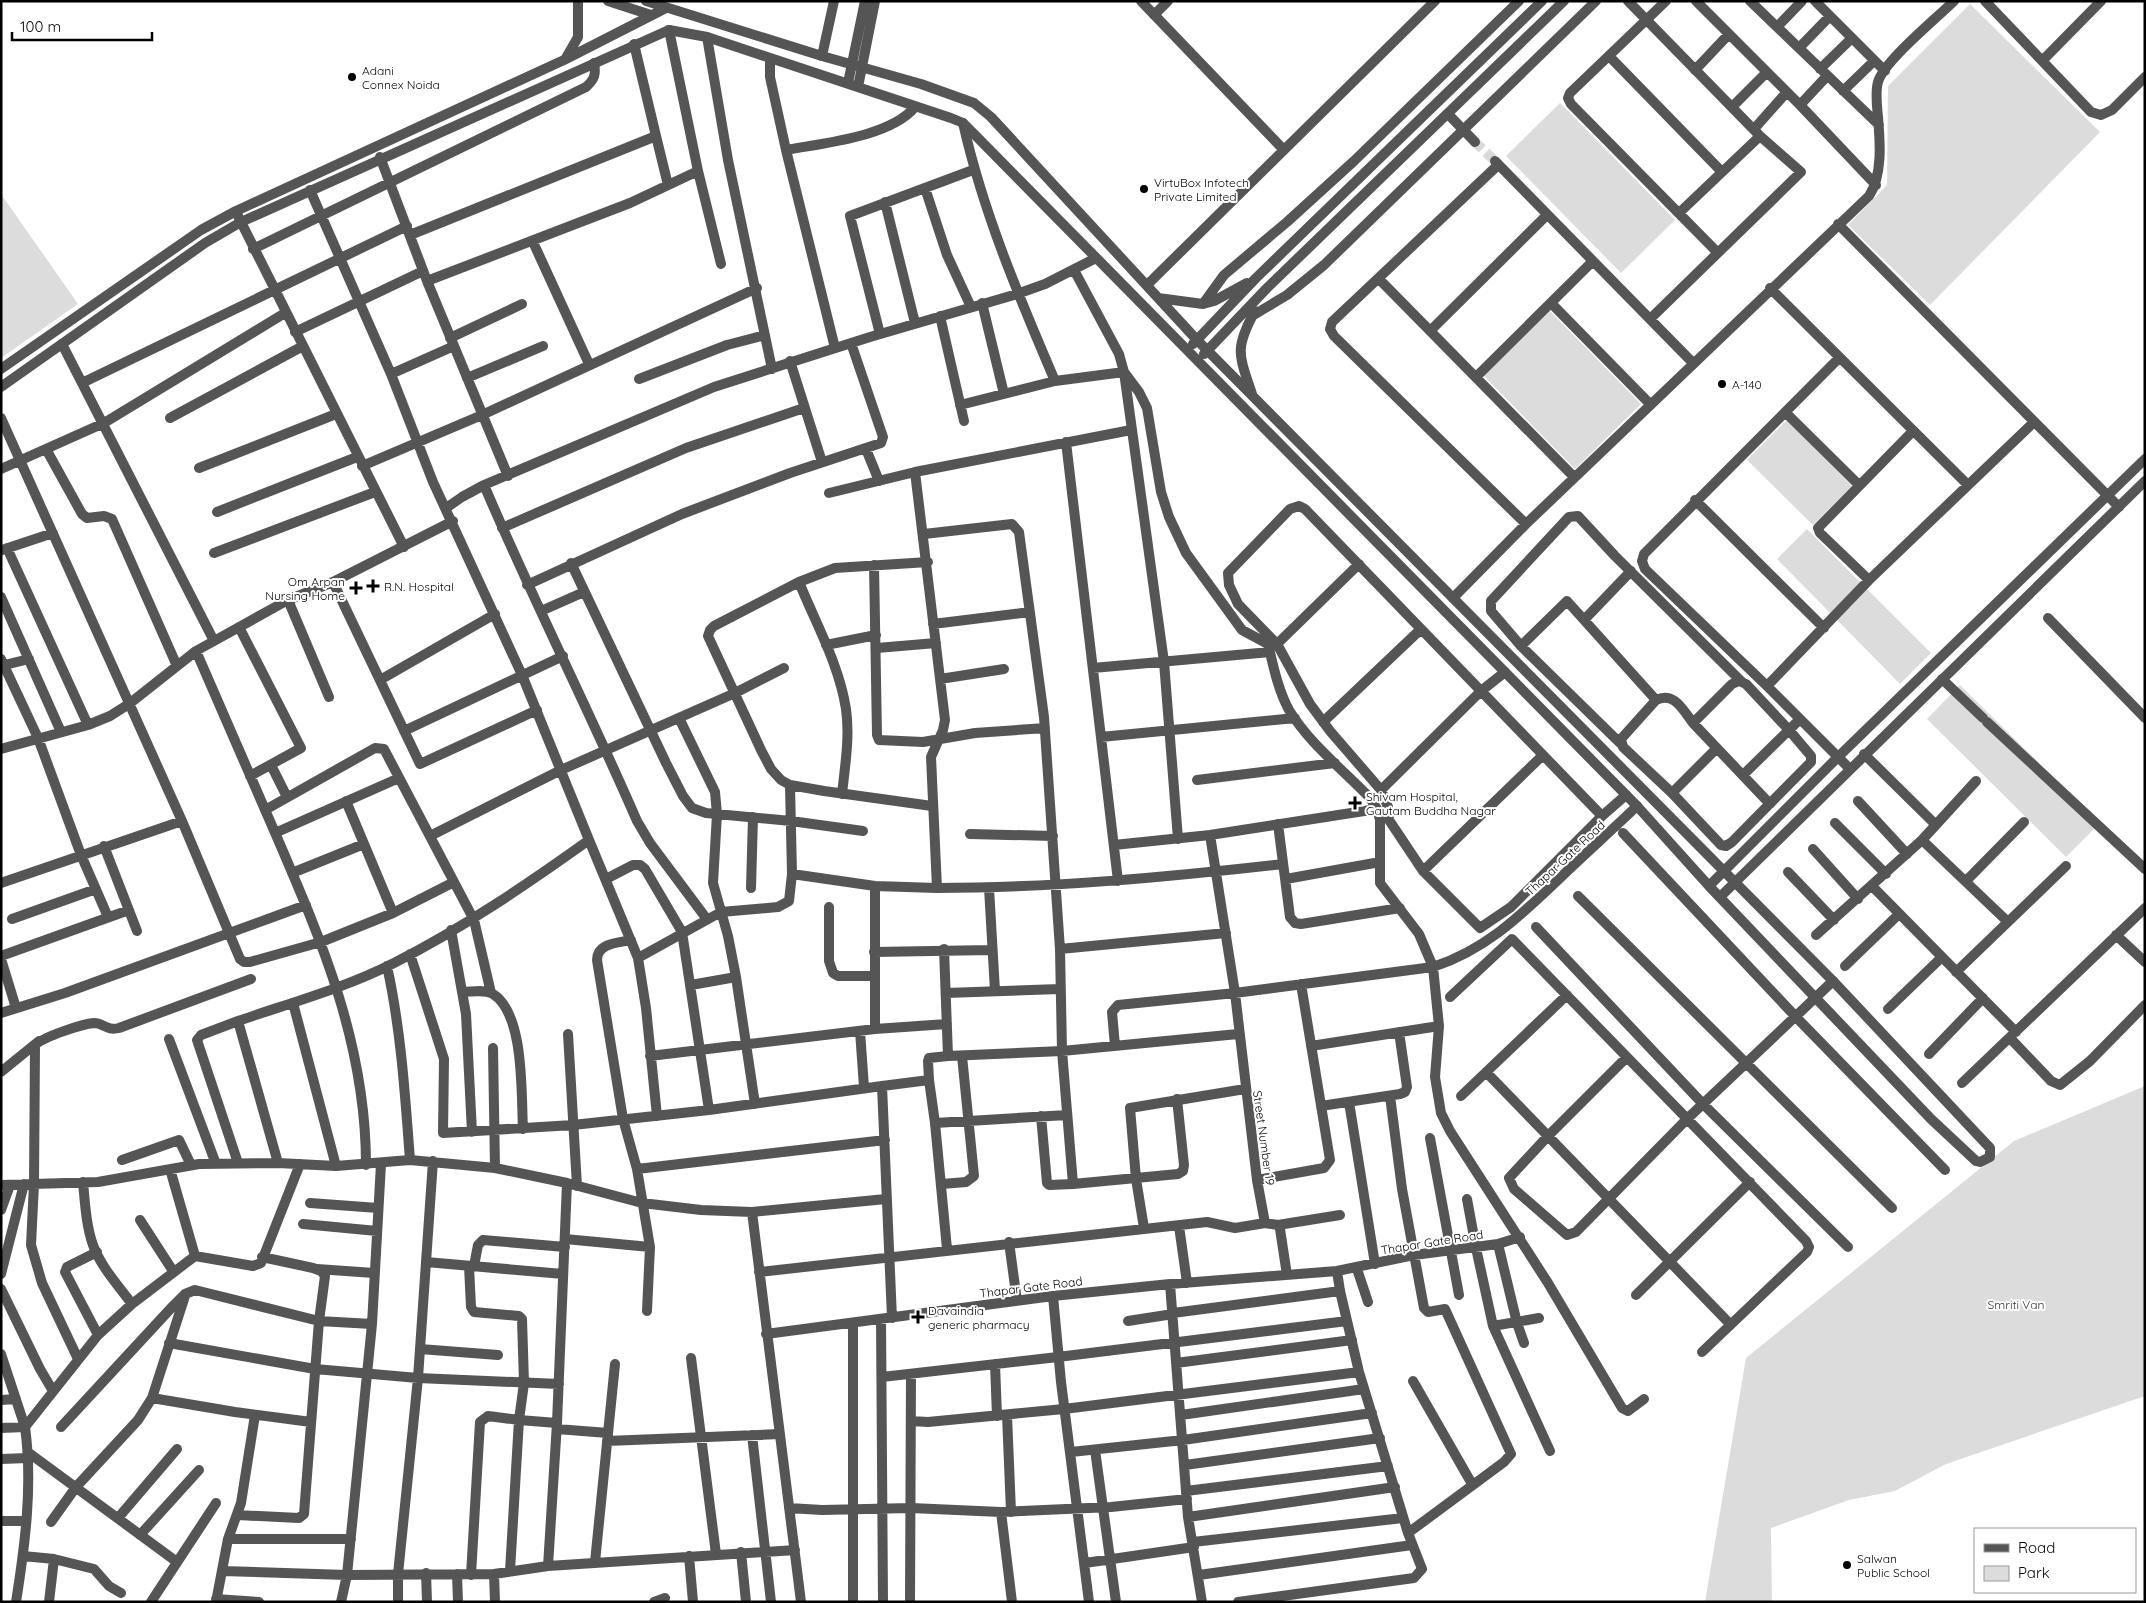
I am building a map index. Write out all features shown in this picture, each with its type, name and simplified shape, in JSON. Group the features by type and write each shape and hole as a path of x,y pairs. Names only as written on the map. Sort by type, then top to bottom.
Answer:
{"street":[{"path":"564,60 570,54 578,37 580,19 578,1"},
{"path":"608,1 651,15"},
{"path":"1,387 205,243 241,222 634,44 669,30 707,37 963,123 1637,806 1709,886 1969,1156 1980,1162 1990,1156 1990,1148 1833,981 1197,340 990,117 974,103 921,84 822,56 646,1"},
{"path":"822,56 834,1"},
{"path":"853,85 851,64 865,1"},
{"path":"853,85 862,67 875,1"},
{"path":"1141,1 1283,149"},
{"path":"1154,15 1168,1"},
{"path":"1147,285 1435,1"},
{"path":"1203,304 1224,275 1354,161 1519,1"},
{"path":"1187,349 1256,278 1542,1"},
{"path":"1198,360 1267,288 1564,1"},
{"path":"1252,316 1287,294 1324,265 1596,1"},
{"path":"1628,1 1757,132 1801,172 1650,319"},
{"path":"1666,1 1570,92 1568,98 1571,104 1718,253"},
{"path":"1696,1 1800,105 1876,185"},
{"path":"1750,1 1879,125"},
{"path":"1777,27 1802,1"},
{"path":"1815,1 1884,71"},
{"path":"1453,598 1526,524 1693,362 1869,196 1876,185 1879,125 1876,93 1878,81 1884,71 1954,1"},
{"path":"1985,1 2091,112 2101,115 2112,110 2145,77"},
{"path":"2043,60 2101,1"},
{"path":"1,369 201,230 236,211 564,60 666,8"},
{"path":"1799,48 1830,16"},
{"path":"669,30 698,171 720,264"},
{"path":"1696,70 1729,34"},
{"path":"707,37 728,160 757,288 772,369"},
{"path":"1800,105 1852,38"},
{"path":"634,44 668,185"},
{"path":"1609,56 1722,172"},
{"path":"770,59 770,78 786,150 835,348"},
{"path":"1843,91 1874,61"},
{"path":"253,249 586,87 593,81 596,74 594,63"},
{"path":"1732,107 1767,72"},
{"path":"1679,213 1722,172 1757,132 1787,92"},
{"path":"786,150 877,130 908,116 915,107"},
{"path":"1448,114 1475,142"},
{"path":"963,123 974,170 1017,294 1055,381"},
{"path":"82,383 339,258 656,136"},
{"path":"380,158 427,281 508,476"},
{"path":"1526,524 1334,336 1330,329 1332,322 1379,279 1496,163 1693,362"},
{"path":"880,334 850,216 974,170"},
{"path":"427,281 533,242 698,171"},
{"path":"924,188 943,247 971,307"},
{"path":"310,190 391,374 416,441 537,710 638,958 657,1116"},
{"path":"885,202 915,323"},
{"path":"236,211 285,314 404,547"},
{"path":"1430,331 1547,215"},
{"path":"1838,224 2119,507"},
{"path":"533,242 589,364"},
{"path":"446,508 484,485 714,387 851,342 1017,294 1045,284 1096,258"},
{"path":"1476,377 1593,261"},
{"path":"1074,270 1118,354 1124,372 1164,662 1178,839"},
{"path":"295,332 423,271"},
{"path":"1158,298 1203,304 1214,301 1256,278"},
{"path":"1379,279 1574,477"},
{"path":"217,512 416,441 482,415 757,288"},
{"path":"1253,396 1239,357 1244,330 1267,288"},
{"path":"1770,288 1968,485"},
{"path":"982,303 1004,394"},
{"path":"1551,303 1650,404"},
{"path":"391,374 522,304"},
{"path":"1,469 104,423 285,314"},
{"path":"940,316 964,421"},
{"path":"639,379 728,345 765,335"},
{"path":"527,585 571,563 682,514 822,462 881,443 883,437 851,342"},
{"path":"62,344 214,640"},
{"path":"170,418 303,346"},
{"path":"467,378 543,346"},
{"path":"1840,358 1696,500 1644,554 1642,561 1645,569 1768,686 1849,768"},
{"path":"790,361 822,462"},
{"path":"960,405 1055,381 1124,372"},
{"path":"1124,372 1139,392 1147,408 1161,492 1168,517 1186,553 1242,630 1263,639 1268,644 1279,686 1289,710 1310,737 1370,798 1377,809 1380,820 1380,882 1419,934 1433,967 1439,1026 1435,1077 1441,1113 1450,1131 1520,1237 1622,1408 1628,1411 1644,1399"},
{"path":"502,528 686,448 804,408"},
{"path":"1785,412 1859,485"},
{"path":"199,468 336,414"},
{"path":"1,418 182,821 240,959 244,962 321,942 393,913 454,882"},
{"path":"1768,686 1869,580 2034,422"},
{"path":"829,493 915,472 1131,430"},
{"path":"1869,580 1820,533 1818,528 1913,431"},
{"path":"1066,442 1118,880"},
{"path":"46,449 82,514 87,518 104,516 112,519 177,666"},
{"path":"866,449 879,481"},
{"path":"1709,886 1838,757 2145,460"},
{"path":"915,472 928,562 933,624 945,720 943,730 931,756 937,888"},
{"path":"1720,897 1849,768 2145,481"},
{"path":"484,485 527,585 563,656 646,836 706,918"},
{"path":"214,553 375,492"},
{"path":"1696,500 1824,628"},
{"path":"1602,816 1305,509 1299,506 1290,509 1228,573 1229,586 1238,604 1277,644 1310,704 1381,790 1388,807 1389,820 1422,871 1480,928 1511,907 1602,816 1626,795"},
{"path":"1578,516 1631,572 1789,730 1811,756 1811,762 1726,846 1721,845 1672,793 1521,646 1491,611 1491,601 1568,517 1578,516"},
{"path":"1,748 88,725 110,716 129,704 196,651 214,640 288,600 333,582 453,522"},
{"path":"924,534 1012,524 1019,532 1045,728 1060,950 1062,1051 1073,1184"},
{"path":"53,533 4,549 88,725"},
{"path":"928,562 835,568 799,582 710,630 710,640 771,769 781,780 790,785 842,794 932,806"},
{"path":"571,563 650,730 683,796 692,808 706,813 791,821 863,831"},
{"path":"1277,644 1359,564"},
{"path":"874,565 877,648 877,735 879,740 937,741 975,733 1045,728"},
{"path":"1584,620 1631,572"},
{"path":"333,582 420,764 537,710"},
{"path":"799,582 838,674 846,710 848,737 842,794"},
{"path":"541,611 584,592"},
{"path":"1,597 61,732"},
{"path":"288,600 329,697"},
{"path":"1521,646 1567,601 1656,700"},
{"path":"933,624 1030,612"},
{"path":"380,680 494,614"},
{"path":"1460,626 1470,615"},
{"path":"2048,618 2145,718"},
{"path":"239,627 301,748 250,776"},
{"path":"1323,722 1421,629"},
{"path":"826,645 876,636"},
{"path":"877,648 936,643"},
{"path":"196,651 321,942 349,1029 360,1078 366,1124 366,1165"},
{"path":"1093,668 1270,652"},
{"path":"404,731 563,656"},
{"path":"29,660 2,663 38,738 81,855 108,917"},
{"path":"430,836 561,770 735,693 784,668"},
{"path":"940,679 1004,670"},
{"path":"1381,790 1482,691 1505,672"},
{"path":"1942,679 2145,869"},
{"path":"1693,723 1732,684 1742,682"},
{"path":"1620,742 1656,700 1669,696 1770,804"},
{"path":"679,718 709,775 715,792 717,814 713,884 736,977 748,1044 755,1104"},
{"path":"1101,737 1169,732 1296,718"},
{"path":"1742,775 1800,719"},
{"path":"265,810 380,747 399,778 474,920 491,993"},
{"path":"1672,793 1717,748"},
{"path":"1864,754 1935,824"},
{"path":"1422,871 1543,755"},
{"path":"1197,780 1336,763"},
{"path":"271,765 287,797"},
{"path":"275,832 399,778"},
{"path":"1816,935 1922,840 1976,781"},
{"path":"638,958 706,918 721,912 785,905 789,901 792,874 790,785"},
{"path":"346,801 393,913"},
{"path":"1858,801 1907,854"},
{"name":"Thapar Gate Road","path":"1116,1046 1112,1012 1118,1005 1235,993 1433,967 1452,960 1489,939 1524,914 1637,806"},
{"path":"1114,844 1210,835 1377,809"},
{"path":"751,888 753,817"},
{"path":"1,883 104,846 182,821"},
{"path":"1835,822 1886,874"},
{"path":"1966,881 2024,822"},
{"path":"1278,824 1290,917 1295,923 1302,924 1400,908"},
{"path":"970,834 1053,836"},
{"path":"1623,834 1795,1016 1945,1170"},
{"name":"Street Number 19","path":"1210,835 1235,993 1245,1089 1257,1180 1265,1223"},
{"path":"238,1163 197,1040 201,1035 336,988 410,954 474,920 589,840"},
{"path":"1922,840 2008,922"},
{"path":"292,873 364,844"},
{"path":"104,846 137,931"},
{"path":"1812,849 1858,899"},
{"path":"1286,879 1380,862"},
{"path":"606,879 632,865 640,864 645,869 682,932 709,1110"},
{"path":"792,874 875,886 989,888 1118,880 1284,864"},
{"path":"1956,972 2066,866"},
{"path":"1788,872 1834,920"},
{"path":"875,886 875,1029"},
{"path":"1872,886 1983,998 2051,1081 2060,1085 2090,1061 2145,1005"},
{"path":"989,888 994,991"},
{"path":"12,919 96,890"},
{"path":"1578,896 1892,1208"},
{"path":"1,1013 65,993 306,905"},
{"path":"828,906 829,961 832,973 838,976 874,976"},
{"path":"1962,1083 2145,908"},
{"path":"16,1008 1,958 129,910"},
{"path":"1845,966 1899,914"},
{"path":"1536,927 1703,1104 1848,1247"},
{"path":"452,930 463,992 469,1055 472,1132"},
{"path":"1060,950 1226,933"},
{"path":"2116,935 2145,962"},
{"path":"1450,997 1512,939 1750,1182 1801,1235 1809,1246 1807,1252 1702,1352"},
{"path":"631,940 603,946 597,954 623,1119 637,1169 650,1247 648,1311"},
{"path":"874,952 944,949 991,950"},
{"path":"944,949 948,1056"},
{"path":"410,954 444,1059 443,1133 523,1129 657,1116 755,1104 864,1087 929,1080"},
{"path":"1888,1009 1942,957"},
{"path":"386,966 401,1043 410,1160"},
{"path":"691,985 736,977"},
{"path":"1,1072 39,1041 93,1023 106,1028 120,1028 251,979"},
{"path":"1627,1057 1547,1136 1509,1178 1514,1189 1567,1236 1576,1232 1688,1118 1833,981"},
{"path":"1257,1180 1324,1168 1330,1160 1301,984"},
{"path":"946,993 1060,989"},
{"path":"463,992 491,993 499,999 515,1032 519,1054 523,1129"},
{"path":"1461,1096 1567,995"},
{"path":"1929,1054 1983,998"},
{"path":"293,1003 336,1166"},
{"path":"238,1021 278,1163"},
{"path":"650,1056 875,1029 947,1024"},
{"path":"1311,1046 1439,1026"},
{"path":"860,1031 864,1087"},
{"path":"1321,1106 1405,1092 1407,1087 1399,1032"},
{"path":"548,1566 557,1426 563,1274 572,1184 573,1125 568,1034"},
{"path":"947,1249 942,1184 929,1080 928,1061 930,1058 1062,1051 1238,1034"},
{"path":"169,1039 216,1164"},
{"path":"39,1041 36,1045 29,1184 31,1245 35,1265 78,1359"},
{"path":"493,1048 495,1168"},
{"path":"942,1184 966,1182 974,1176 962,1056"},
{"path":"1486,1072 1730,1324"},
{"path":"882,1086 892,1318"},
{"path":"1144,1228 1136,1179 1130,1108 1245,1089"},
{"path":"1390,1096 1424,1308 1428,1312 1445,1309 1510,1450 1509,1458 1408,1533"},
{"path":"1041,1116 1047,1183 1050,1185 1178,1174 1183,1171 1184,1165 1176,1099"},
{"path":"1349,1102 1375,1264"},
{"path":"935,1123 1067,1115"},
{"path":"1430,1138 1459,1295"},
{"path":"122,1160 179,1140 191,1166"},
{"path":"637,1169 885,1140"},
{"path":"1,1210 6,1185 98,1182 170,1169 216,1164 278,1163 336,1166 381,1164 410,1160 495,1168 572,1184 642,1203 701,1210 752,1212 886,1199"},
{"path":"398,1602 398,1574 418,1378 433,1161"},
{"path":"1,1428 25,1427 98,1336 132,1304 195,1256 253,1266 261,1263 300,1164"},
{"path":"341,1602 347,1575 368,1374 381,1164"},
{"path":"170,1169 195,1256"},
{"path":"83,1182 87,1224 97,1252 106,1269 132,1304"},
{"path":"1636,1295 1669,1260 1750,1182"},
{"path":"1,1274 29,1184"},
{"path":"1468,1199 1476,1248 1493,1326 1550,1452"},
{"path":"310,1203 378,1208"},
{"path":"752,1212 801,1602"},
{"path":"759,1272 947,1249 1144,1228 1214,1222 1235,1228 1265,1223 1278,1225 1340,1215"},
{"path":"140,1220 173,1271"},
{"path":"303,1224 377,1231"},
{"path":"1278,1225 1287,1275"},
{"path":"1180,1226 1187,1283"},
{"name":"Thapar Gate Road","path":"766,1334 1054,1296 1170,1284 1338,1272 1414,1255 1451,1252 1498,1244 1520,1237"},
{"path":"510,1570 519,1420 524,1383 522,1319 519,1316 480,1314 474,1312 471,1307 472,1266 478,1245 483,1240 650,1247"},
{"path":"1009,1242 1018,1301"},
{"path":"1498,1244 1517,1323 1524,1343"},
{"path":"97,1252 67,1267 65,1272 98,1336"},
{"path":"262,1257 317,1269 374,1273"},
{"path":"426,1262 563,1274"},
{"path":"1357,1268 1368,1302"},
{"path":"238,1515 302,1516 304,1514 319,1321 325,1276 317,1269"},
{"path":"1238,1602 1414,1578 1422,1569 1408,1533 1359,1372 1340,1291 1338,1272"},
{"path":"1170,1284 1180,1393 1188,1517 1199,1574 1202,1602"},
{"path":"1,1289 40,1369 53,1391"},
{"path":"61,1426 185,1294 195,1290 319,1321 372,1324"},
{"path":"1128,1321 1173,1313 1340,1291"},
{"path":"50,1522 76,1487 138,1420 152,1398 185,1294"},
{"path":"1054,1296 1058,1357 1089,1602"},
{"path":"1493,1326 1539,1318"},
{"path":"881,1319 883,1602"},
{"path":"882,1377 1347,1321"},
{"path":"853,1323 853,1602"},
{"path":"1176,1363 1352,1340"},
{"path":"168,1343 315,1369 418,1378 559,1384"},
{"path":"420,1349 498,1355"},
{"path":"1,1354 4,1374 16,1399 25,1427 28,1455 23,1556 16,1602"},
{"path":"691,1358 716,1554"},
{"path":"595,1562 615,1364"},
{"path":"995,1364 1002,1415 1012,1602"},
{"path":"910,1421 1002,1415 1359,1372"},
{"path":"910,1602 911,1374"},
{"path":"1413,1380 1472,1484"},
{"path":"1180,1415 1364,1389"},
{"path":"152,1398 311,1422"},
{"path":"1,1400 16,1399"},
{"path":"1071,1452 1182,1440 1372,1413"},
{"path":"255,1415 238,1515 228,1539 216,1600 259,1602"},
{"path":"471,1575 480,1422 488,1416 557,1426 607,1437 700,1438 780,1434"},
{"path":"752,1435 771,1602"},
{"path":"1184,1465 1380,1438"},
{"path":"118,1518 177,1450"},
{"path":"1095,1450 1116,1602"},
{"path":"1,1459 28,1455 76,1487 178,1562"},
{"path":"789,1508 852,1510 911,1508 1006,1512 1102,1507 1388,1466"},
{"path":"140,1535 199,1470"},
{"path":"1188,1517 1395,1487"},
{"path":"152,1602 216,1503"},
{"path":"1085,1563 1193,1545 1404,1518"},
{"path":"1,1520 25,1520"},
{"path":"228,1539 351,1539"},
{"path":"1199,1574 1412,1545"},
{"path":"222,1571 347,1575 426,1573 471,1575 595,1562 795,1550"},
{"path":"741,1552 746,1602"},
{"path":"23,1556 54,1559 94,1569 108,1586 121,1592"},
{"path":"688,1556 693,1602"},
{"path":"49,1602 54,1559"},
{"path":"426,1573 427,1602"},
{"path":"457,1574 458,1602"},
{"path":"494,1574 495,1602"}],"green space":[{"path":"1970,4 2100,132 1930,305 1848,225 1887,185 1888,86"},
{"path":"1560,103 1675,220 1621,273 1506,156"},
{"path":"1,194 78,304 1,358"},
{"path":"1550,311 1641,404 1575,469 1484,376"},
{"path":"1787,420 1852,486 1813,525 1747,460"},
{"path":"1807,529 1931,653 1900,684 1777,559"},
{"path":"1960,685 2100,823 2066,857 1927,719"},
{"name":"Smriti Van","path":"2145,1086 2145,1396 1946,1464 1895,1491 1849,1500 1771,1528 1772,1602 1705,1602 1746,1358 2014,1141"}],"tunnel":[{"path":"1475,142 1495,161"}],"place":[{"name":"Adani Connex Noida","path":"352,77"},
{"name":"VirtuBox Infotech Private Limited","path":"1144,189"},
{"name":"A-140","path":"1722,384"},
{"name":"R.N. Hospital","path":"373,586"},
{"name":"Om Arpan Nursing Home","path":"356,588"},
{"name":"Shivam Hospital, Gautam Buddha Nagar","path":"1355,803"},
{"name":"Davaindia generic pharmacy","path":"918,1317"},
{"name":"Salwan Public School","path":"1847,1565"}]}
